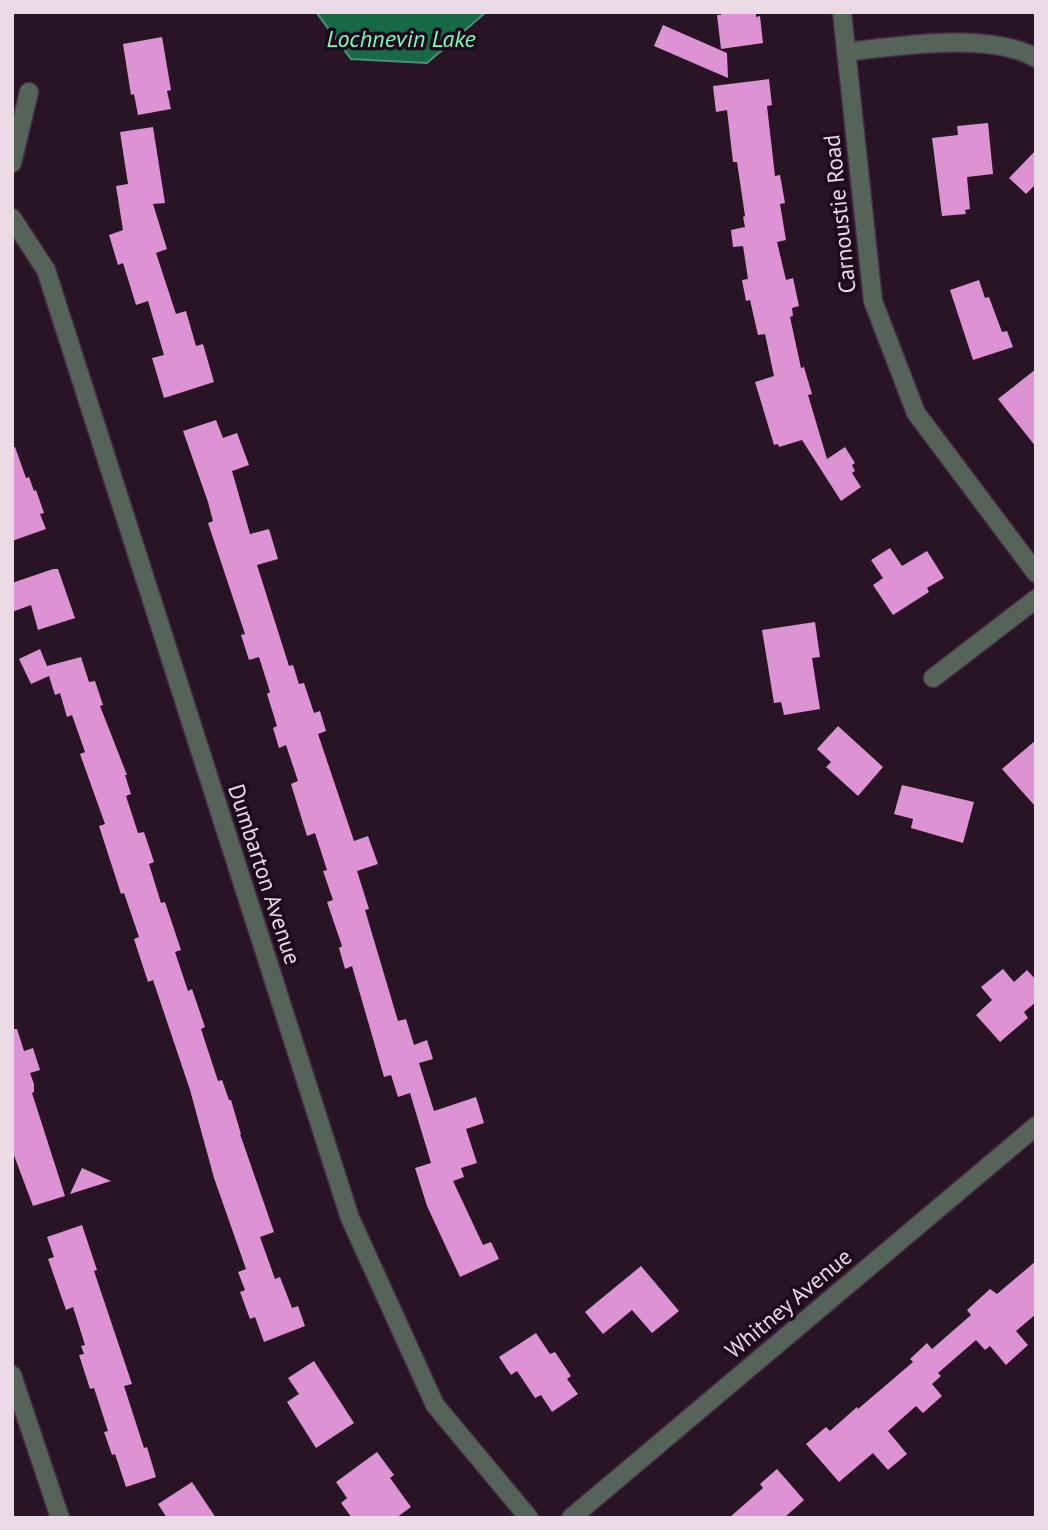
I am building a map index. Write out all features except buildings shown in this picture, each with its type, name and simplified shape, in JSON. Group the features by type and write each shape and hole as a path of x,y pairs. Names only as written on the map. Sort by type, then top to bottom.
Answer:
{"street":[{"name":"Carnoustie Road","path":"842,12 873,301 916,413 1036,573"},
{"path":"846,52 943,41 1019,48 1036,58"},
{"path":"12,163 29,92"},
{"name":"Dumbarton Avenue","path":"12,218 46,270 350,1218 435,1405 528,1518"},
{"path":"933,678 1036,599"},
{"name":"Whitney Avenue","path":"572,1518 1036,1126"},
{"path":"12,1375 60,1518"}],"water":[{"name":"Lochnevin Lake","path":"316,12 486,12 427,63 351,59"}]}
